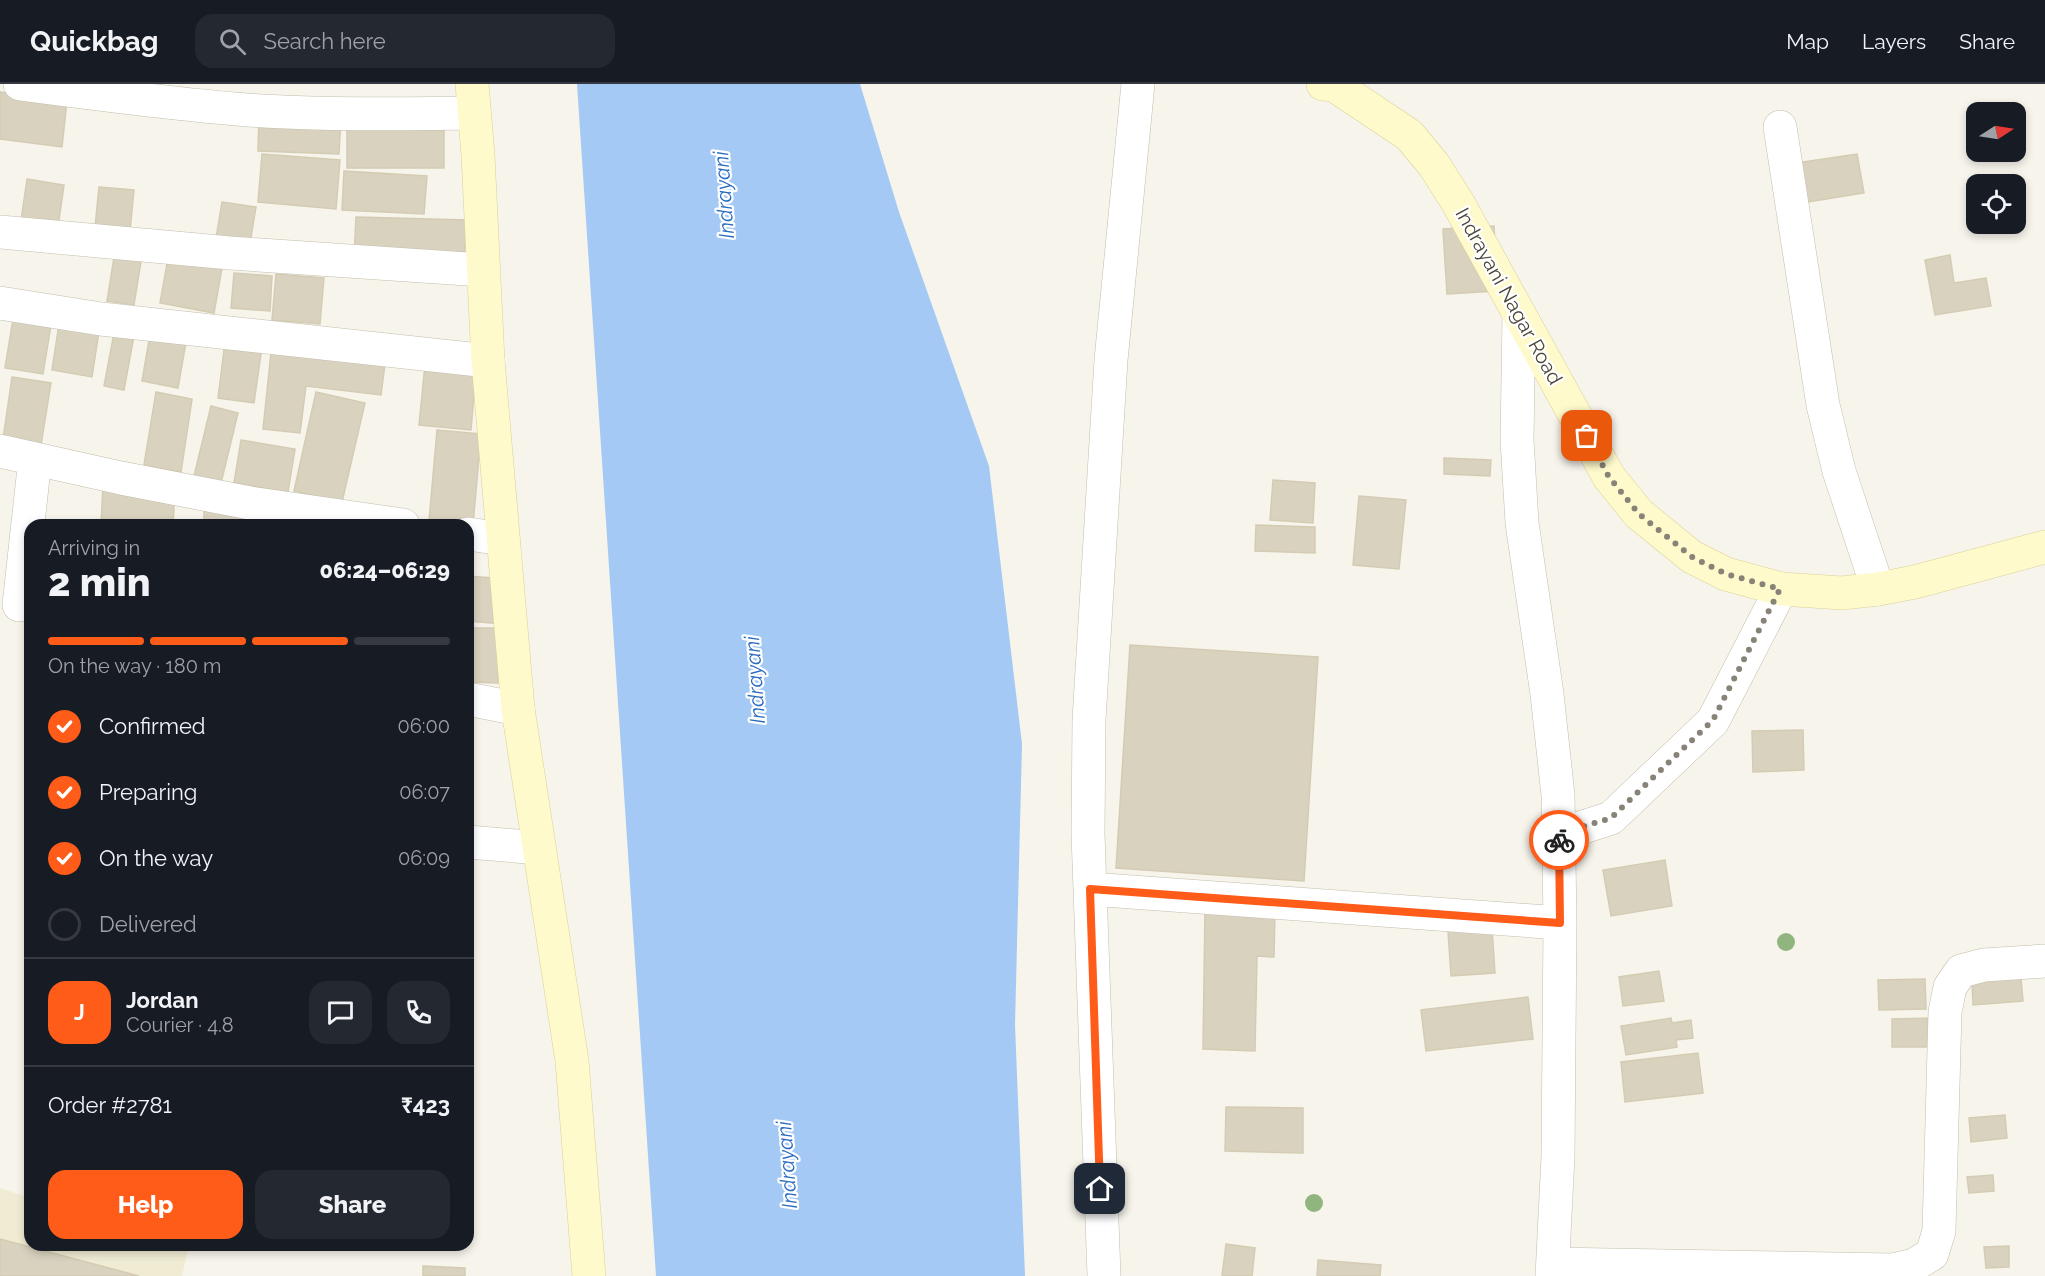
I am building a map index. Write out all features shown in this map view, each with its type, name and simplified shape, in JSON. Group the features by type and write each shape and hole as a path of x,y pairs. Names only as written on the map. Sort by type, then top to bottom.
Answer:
{"street":[{"path":"20,84 131,99 248,110 347,114 473,98 488,361 518,709 572,1061 589,1276"},
{"path":"1104,1276 1088,834 1091,697 1111,360 1138,84"},
{"name":"Indrayani Nagar Road","path":"1330,84 1409,135 1434,165 1458,203 1609,477 1639,514 1692,557 1726,574 1780,589 1842,593 1915,582 2045,547"},
{"path":"1780,128 1823,405 1839,471 1878,589"},
{"path":"0,232 230,253 482,270"},
{"path":"0,303 101,319 488,361"},
{"path":"1519,315 1517,440 1522,524 1548,694 1558,795 1560,923 1558,1156 1552,1270 1892,1270 1914,1265 1932,1254 1939,1231 1945,1012 1950,987 1961,971 1984,965 2045,961"},
{"path":"0,451 249,503 361,519"},
{"path":"27,519 35,459"},
{"path":"474,535 503,539"},
{"path":"16,604 24,543"},
{"path":"1559,834 1611,818 1713,720 1780,589"},
{"path":"474,700 518,709"},
{"path":"474,843 539,848"},
{"path":"1090,889 1560,923"}],"shaded area":[{"path":"0,1188 24,1196 24,1251 188,1251 182,1276 0,1276"}],"water":[{"name":"Indrayani","path":"577,84 860,84 899,212 989,466 1022,744 1015,1025 1025,1276 656,1276"}],"building":[{"path":"0,92 67,101 62,147 0,139"},
{"path":"259,115 341,118 339,154 258,151"},
{"path":"347,122 444,122 444,168 347,168"},
{"path":"262,154 340,160 336,209 258,202"},
{"path":"1857,154 1864,193 1796,204 1790,164"},
{"path":"344,171 427,176 424,214 342,210"},
{"path":"27,179 64,185 58,227 21,221"},
{"path":"99,187 134,190 130,231 95,227"},
{"path":"222,202 256,207 249,249 215,244"},
{"path":"356,217 467,220 464,263 354,257"},
{"path":"1494,226 1497,291 1447,294 1443,229"},
{"path":"116,245 143,249 134,305 107,301"},
{"path":"1950,255 1954,283 1986,278 1991,306 1935,315 1925,260"},
{"path":"168,258 222,268 214,313 160,303"},
{"path":"234,273 272,276 270,311 231,308"},
{"path":"276,274 324,278 320,324 272,320"},
{"path":"14,313 52,319 43,374 5,368"},
{"path":"59,324 99,331 92,377 52,370"},
{"path":"151,329 187,336 178,388 142,381"},
{"path":"114,333 134,336 124,390 104,386"},
{"path":"225,342 262,347 254,403 218,398"},
{"path":"272,343 386,356 381,395 306,386 300,433 263,429"},
{"path":"425,365 476,370 471,430 419,425"},
{"path":"12,377 51,383 41,445 3,439"},
{"path":"156,392 192,399 181,472 144,465"},
{"path":"316,392 365,403 342,502 294,491"},
{"path":"211,406 238,413 221,483 194,476"},
{"path":"437,430 481,434 474,519 429,519"},
{"path":"241,440 295,449 288,492 234,483"},
{"path":"1444,458 1491,460 1490,476 1444,474"},
{"path":"1273,480 1315,483 1313,523 1270,520"},
{"path":"103,485 175,490 173,519 101,519"},
{"path":"1359,496 1406,500 1399,569 1353,565"},
{"path":"204,511 260,511 260,519 204,519"},
{"path":"1256,525 1315,527 1315,553 1255,551"},
{"path":"474,576 505,579 502,624 474,622"},
{"path":"474,628 499,628 498,683 474,682"},
{"path":"1130,645 1318,657 1304,881 1116,868"},
{"path":"1803,730 1804,770 1753,772 1752,731"},
{"path":"1665,860 1672,906 1611,916 1603,870"},
{"path":"1205,909 1275,910 1274,957 1257,956 1255,1051 1203,1049"},
{"path":"1492,928 1495,973 1451,976 1448,931"},
{"path":"1659,971 1664,1001 1623,1006 1619,977"},
{"path":"2021,978 2023,1001 1973,1005 1972,982"},
{"path":"1925,979 1926,1009 1879,1010 1878,980"},
{"path":"1528,997 1533,1039 1426,1051 1421,1010"},
{"path":"1671,1018 1672,1023 1691,1020 1693,1038 1676,1040 1677,1047 1626,1055 1621,1026"},
{"path":"1935,1018 1935,1047 1892,1047 1892,1019"},
{"path":"1698,1053 1703,1093 1625,1102 1621,1062"},
{"path":"1226,1107 1303,1108 1303,1153 1225,1151"},
{"path":"2005,1115 2007,1138 1971,1142 1969,1118"},
{"path":"1993,1175 1994,1191 1969,1193 1967,1177"},
{"path":"0,1239 24,1245 24,1251 45,1251 139,1276 0,1276"},
{"path":"1226,1244 1255,1248 1252,1276 1222,1276"},
{"path":"2009,1246 2009,1267 1986,1268 1984,1247"},
{"path":"1318,1260 1381,1265 1380,1276 1317,1276"},
{"path":"423,1266 465,1268 465,1276 423,1276"}],"way so far":[{"path":"1559,840 1559,834 1611,818 1713,720 1780,589 1726,574 1692,557 1639,514 1609,477 1587,436"}],"route":[{"path":"1100,1189 1090,889 1560,923 1559,840"}]}
